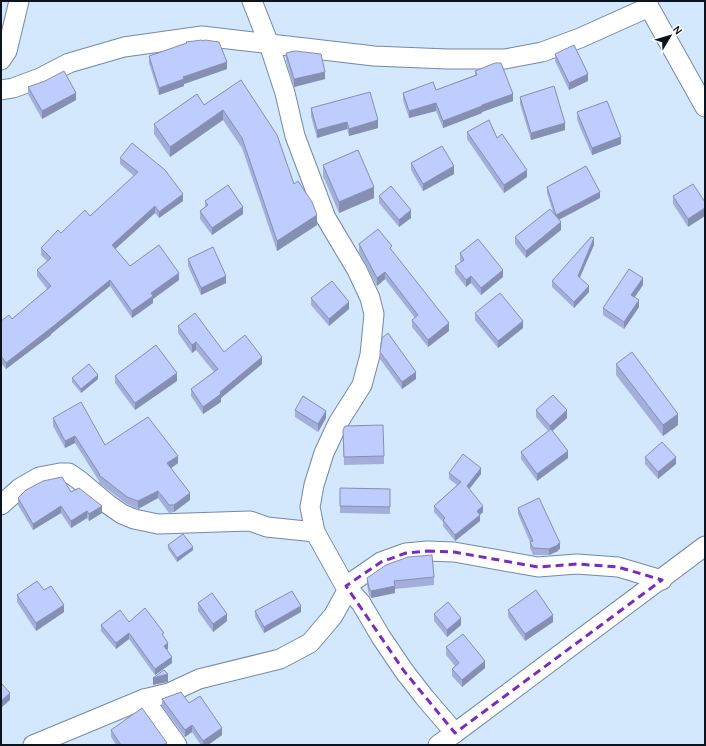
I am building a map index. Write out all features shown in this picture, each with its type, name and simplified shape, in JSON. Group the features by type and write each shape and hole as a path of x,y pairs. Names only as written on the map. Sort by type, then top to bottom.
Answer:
{"street":[{"path":"1,60 6,51 19,1"},
{"path":"252,1 269,44 285,93 295,136 326,218 357,270 370,298 374,314 370,355 362,385 338,423 324,453 314,485 310,507 315,532 347,587 361,604 381,638 404,671 455,734"},
{"path":"1,90 13,88 69,63 124,47 202,36 374,56 447,59 505,59 542,52 580,38 648,4 705,107"},
{"path":"1,505 20,488 40,477 60,473 69,474 79,480 108,505 122,514 134,519 158,524 250,521 266,527 315,532"},
{"path":"438,745 455,734 662,580 705,546"},
{"path":"33,745 144,699 169,693 199,679 280,660 310,643 333,616 347,587 381,562 406,553 427,551 454,552 538,568 577,564 618,567 662,580"},
{"path":"144,699 177,745"}],"highlighted area":[{"path":"427,551 454,552 538,567 577,564 618,567 662,580 455,733 404,671 346,586 381,562 406,553"}],"building":[{"path":"202,40 219,42 227,62 183,77 184,79 159,88 149,56 187,43 186,42"},
{"path":"574,45 588,74 569,83 555,54"},
{"path":"295,51 321,54 325,72 294,79 286,53"},
{"path":"495,63 501,63 513,94 443,121 436,103 409,111 403,93 433,82 436,90 477,75 475,71"},
{"path":"64,71 76,93 42,111 28,87 45,81"},
{"path":"241,80 277,135 294,184 298,181 312,202 317,215 277,241 242,138 223,110 170,147 154,124 197,94 204,105"},
{"path":"554,86 565,123 531,133 520,97"},
{"path":"370,92 378,120 349,129 347,122 317,130 311,108"},
{"path":"607,101 621,137 592,148 577,112"},
{"path":"489,120 497,138 502,134 527,170 504,185 467,132"},
{"path":"132,143 165,170 183,194 159,212 155,206 112,245 130,266 159,245 179,273 151,293 153,296 132,311 110,280 6,363 1,356 1,321 9,315 12,319 51,286 37,270 51,258 41,248 58,230 61,233 85,210 90,216 138,172 120,158"},
{"path":"442,146 454,166 423,184 411,163"},
{"path":"358,150 374,187 339,202 323,165"},
{"path":"586,166 600,192 556,215 547,187"},
{"path":"693,184 705,202 705,208 688,219 673,196"},
{"path":"228,185 243,207 212,228 200,211 208,205 205,201"},
{"path":"391,186 411,210 399,220 379,196"},
{"path":"550,209 561,222 526,251 515,237"},
{"path":"378,229 392,246 390,248 449,323 428,340 412,320 418,315 385,272 377,278 359,244"},
{"path":"591,237 594,238 578,276 589,286 574,302 552,281"},
{"path":"478,239 503,270 481,288 471,276 466,280 455,266 464,260 460,253"},
{"path":"213,247 226,276 201,288 188,259"},
{"path":"629,269 643,278 631,295 639,300 624,322 603,308"},
{"path":"332,281 349,302 329,319 311,298"},
{"path":"500,293 523,321 498,341 475,313"},
{"path":"195,313 224,352 245,335 262,357 220,392 221,394 203,407 191,389 218,369 196,342 192,345 178,326"},
{"path":"388,333 416,372 402,382 380,352 382,338"},
{"path":"156,345 177,373 135,403 115,376"},
{"path":"632,352 678,414 663,425 616,364"},
{"path":"89,364 98,375 81,389 72,378"},
{"path":"553,395 567,410 550,426 536,410"},
{"path":"303,396 326,411 318,424 295,410"},
{"path":"81,402 105,445 148,417 178,456 167,463 190,493 174,505 169,505 158,491 138,501 127,497 99,475 75,436 65,441 53,418"},
{"path":"383,425 384,456 344,457 343,430 345,426"},
{"path":"551,429 568,451 537,474 521,452"},
{"path":"662,442 676,457 658,472 645,457"},
{"path":"463,454 481,468 467,486 483,506 477,511 480,515 455,535 443,520 445,518 434,506 461,482 449,473"},
{"path":"62,477 71,492 79,488 102,506 89,514 87,511 71,521 61,506 33,524 18,498 26,490 43,481"},
{"path":"340,488 390,489 390,507 340,506"},
{"path":"539,498 560,543 549,549 533,548 530,542 533,541 518,508"},
{"path":"183,534 193,547 177,558 168,545"},
{"path":"432,555 434,577 394,581 395,586 371,591 369,588 367,578 386,565 408,557"},
{"path":"37,581 44,590 51,586 64,605 36,623 17,595"},
{"path":"536,590 553,615 525,634 508,610"},
{"path":"292,591 301,606 264,627 255,611"},
{"path":"212,593 227,614 213,624 198,603"},
{"path":"448,602 461,618 447,630 434,614"},
{"path":"145,608 164,633 162,634 168,643 164,646 172,657 155,669 129,633 116,643 101,625 120,610 129,622"},
{"path":"463,634 485,661 462,680 452,669 459,663 446,647"},
{"path":"164,670 168,674 153,678"},
{"path":"1,683 10,693 1,701"},
{"path":"181,692 189,703 200,696 222,728 203,741 192,725 185,730 162,699"},
{"path":"142,708 167,743 163,745 121,745 111,730"}]}
